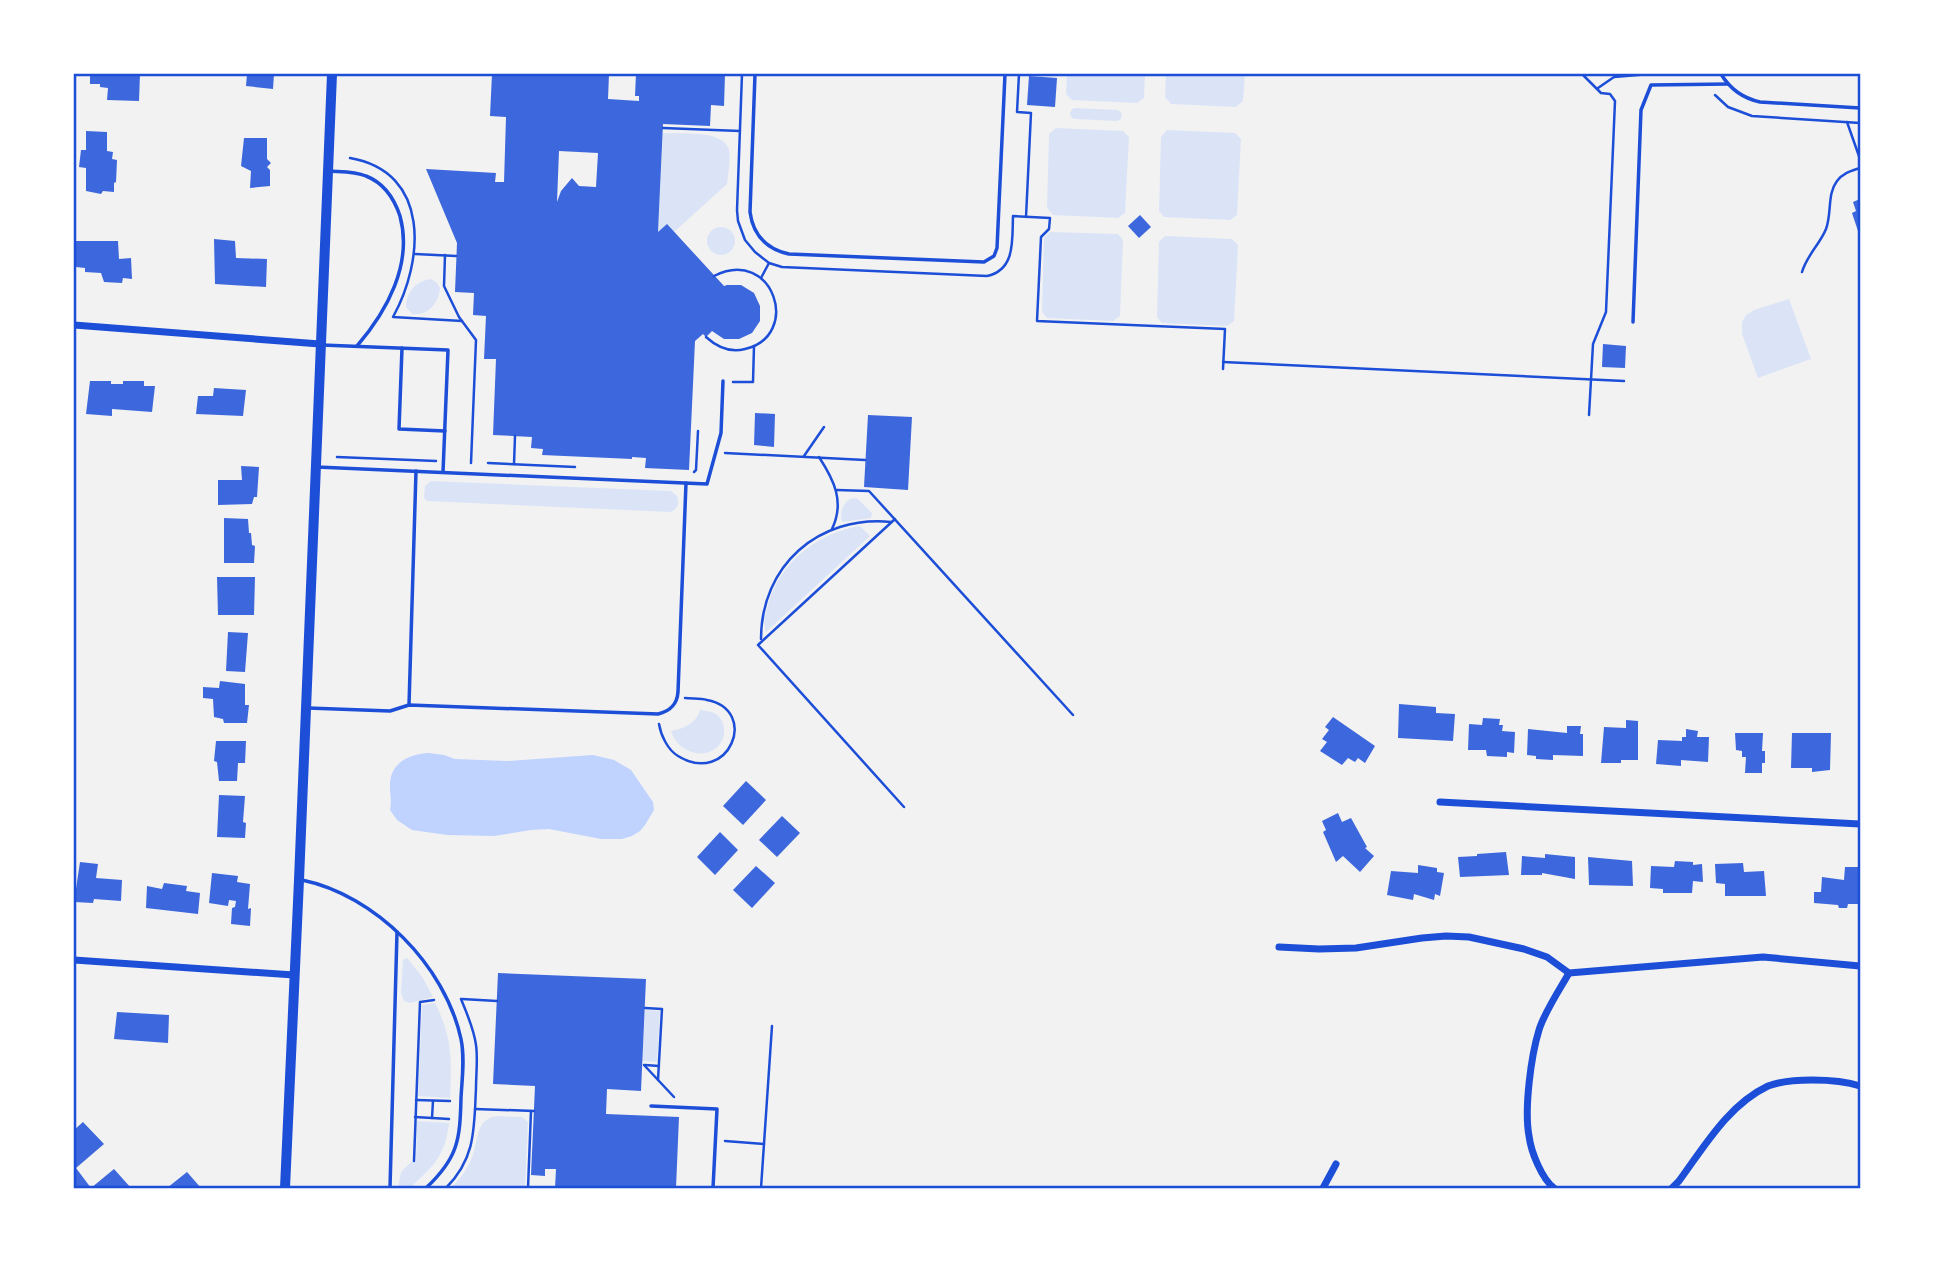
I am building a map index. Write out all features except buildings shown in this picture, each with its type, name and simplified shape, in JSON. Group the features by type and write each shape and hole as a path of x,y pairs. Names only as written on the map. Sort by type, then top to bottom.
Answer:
{"street":[{"path":"285,1188 331,74"},
{"path":"74,325 320,344"},
{"path":"1440,803 1860,824"},
{"path":"1279,947 1356,948 1422,938 1469,937 1547,957 1569,973 1763,957 1860,966"},
{"path":"74,960 294,975"},
{"path":"1554,1188 1548,1184 1538,1164 1529,1136 1528,1101 1539,1028 1569,973"},
{"path":"1672,1188 1722,1121 1769,1086 1800,1080 1827,1080 1860,1086"},
{"path":"1323,1188 1336,1164"}],"lane":[{"path":"755,74 750,212 756,232 767,245 789,254 984,262 994,256 997,248 1005,74"},
{"path":"1721,74 1742,96 1760,102 1860,108"},
{"path":"1633,322 1641,110 1651,85 1728,84"},
{"path":"327,171 363,175 375,180 394,202 403,233 402,258 395,284 379,317 357,346"},
{"path":"320,344 448,350 443,472"},
{"path":"402,348 399,429 445,431"},
{"path":"315,467 707,484 721,433 723,381"},
{"path":"409,705 416,471"},
{"path":"306,708 390,711 409,705 658,714 668,711 677,698 686,483"},
{"path":"299,880 320,884 347,896 366,907 397,932 428,968 458,1027 462,1046 458,1139 448,1165 426,1188"},
{"path":"390,1188 397,932"},
{"path":"651,1106 717,1109 713,1188"}],"path":[{"path":"742,74 738,221 748,244 769,263 787,267 987,276 1002,270 1009,261 1013,216 1050,218 1049,229 1041,237 1037,321 1225,329 1223,369"},
{"path":"1019,74 1017,112 1031,113 1026,217"},
{"path":"1582,74 1601,93 1610,94 1615,101 1606,312 1593,344 1589,415"},
{"path":"1597,89 1614,76 1657,74"},
{"path":"1847,122 1860,159"},
{"path":"663,128 740,131"},
{"path":"1802,272 1807,258 1826,229 1835,184 1845,173 1860,168"},
{"path":"415,254 456,256"},
{"path":"446,255 444,286 462,321 476,340 471,463 583,467"},
{"path":"761,278 769,263"},
{"path":"706,337 726,349 742,350 754,346 768,334 777,312 775,297 761,278 738,269 714,276"},
{"path":"393,317 462,321"},
{"path":"723,381 752,382 754,346"},
{"path":"476,350 484,351"},
{"path":"1223,362 1624,381"},
{"path":"803,457 824,427"},
{"path":"694,472 698,431"},
{"path":"514,464 515,436"},
{"path":"715,452 865,460"},
{"path":"337,457 443,461"},
{"path":"819,457 837,490 837,513 831,531"},
{"path":"837,490 869,491 893,521 1073,715"},
{"path":"893,521 857,522 831,531 803,547 779,573 768,595 762,618 761,642 758,645 904,807"},
{"path":"761,642 893,521"},
{"path":"658,714 660,731 667,745 680,758 706,762 723,756 732,745 735,733 732,718 725,709 707,700 677,698"},
{"path":"458,999 497,1000"},
{"path":"414,1161 420,1002 434,1000"},
{"path":"645,1008 662,1009 658,1080"},
{"path":"761,1188 772,1026"},
{"path":"659,1066 643,1065 684,1107"},
{"path":"416,1100 450,1101"},
{"path":"432,1118 433,1101"},
{"path":"475,1109 533,1111 528,1188"},
{"path":"415,1117 449,1119"},
{"path":"715,1141 764,1144"}],"shaded area":[{"path":"1067,74 1145,74 1144,98 1137,103 1072,100 1066,94"},
{"path":"1166,74 1245,74 1243,101 1236,107 1171,104 1165,97"},
{"path":"1072,109 1117,110 1122,116 1116,121 1076,119 1070,114"},
{"path":"1056,128 1123,131 1129,137 1125,213 1118,218 1053,215 1047,208 1049,134"},
{"path":"1167,130 1235,133 1241,139 1237,215 1230,220 1164,217 1159,211 1161,137"},
{"path":"663,133 710,136 725,143 730,154 727,184 674,232 658,232"},
{"path":"721,227 731,231 735,241 731,251 721,255 711,251 707,241 711,231"},
{"path":"1050,232 1118,234 1123,240 1120,316 1113,321 1047,318 1042,312 1044,238"},
{"path":"1165,236 1232,239 1238,245 1234,321 1227,326 1162,323 1157,317 1159,242"},
{"path":"431,279 440,288 435,303 428,311 412,314 406,307 410,292 416,285"},
{"path":"1789,299 1811,359 1758,378 1742,334 1742,322 1746,315 1754,310"},
{"path":"431,481 671,491 677,496 678,504 670,512 427,501 424,498 425,486"},
{"path":"854,498 872,513 871,518 842,522 843,507 847,501"},
{"path":"860,526 870,536 766,632 768,605 781,575 791,563 802,552 829,535"},
{"path":"700,710 720,717 724,736 720,745 710,752 696,753 683,748 671,731 689,725"},
{"path":"407,958 423,978 433,997 410,1003 404,1001 401,993 403,960"},
{"path":"435,1003 450,1049 450,1098 418,1096 422,1005"},
{"path":"645,1010 660,1011 657,1062 642,1061"},
{"path":"497,1116 522,1117 528,1122 525,1188 451,1188 471,1160 478,1133 484,1122"},
{"path":"417,1121 449,1123 447,1135 441,1153 431,1167 410,1188 398,1188 401,1172 412,1161 416,1161"}],"water":[{"path":"429,753 455,759 507,761 593,755 614,760 631,770 653,802 654,810 640,831 622,839 601,839 549,829 494,836 447,835 412,830 397,820 390,810 391,779 402,761 414,755"}]}
